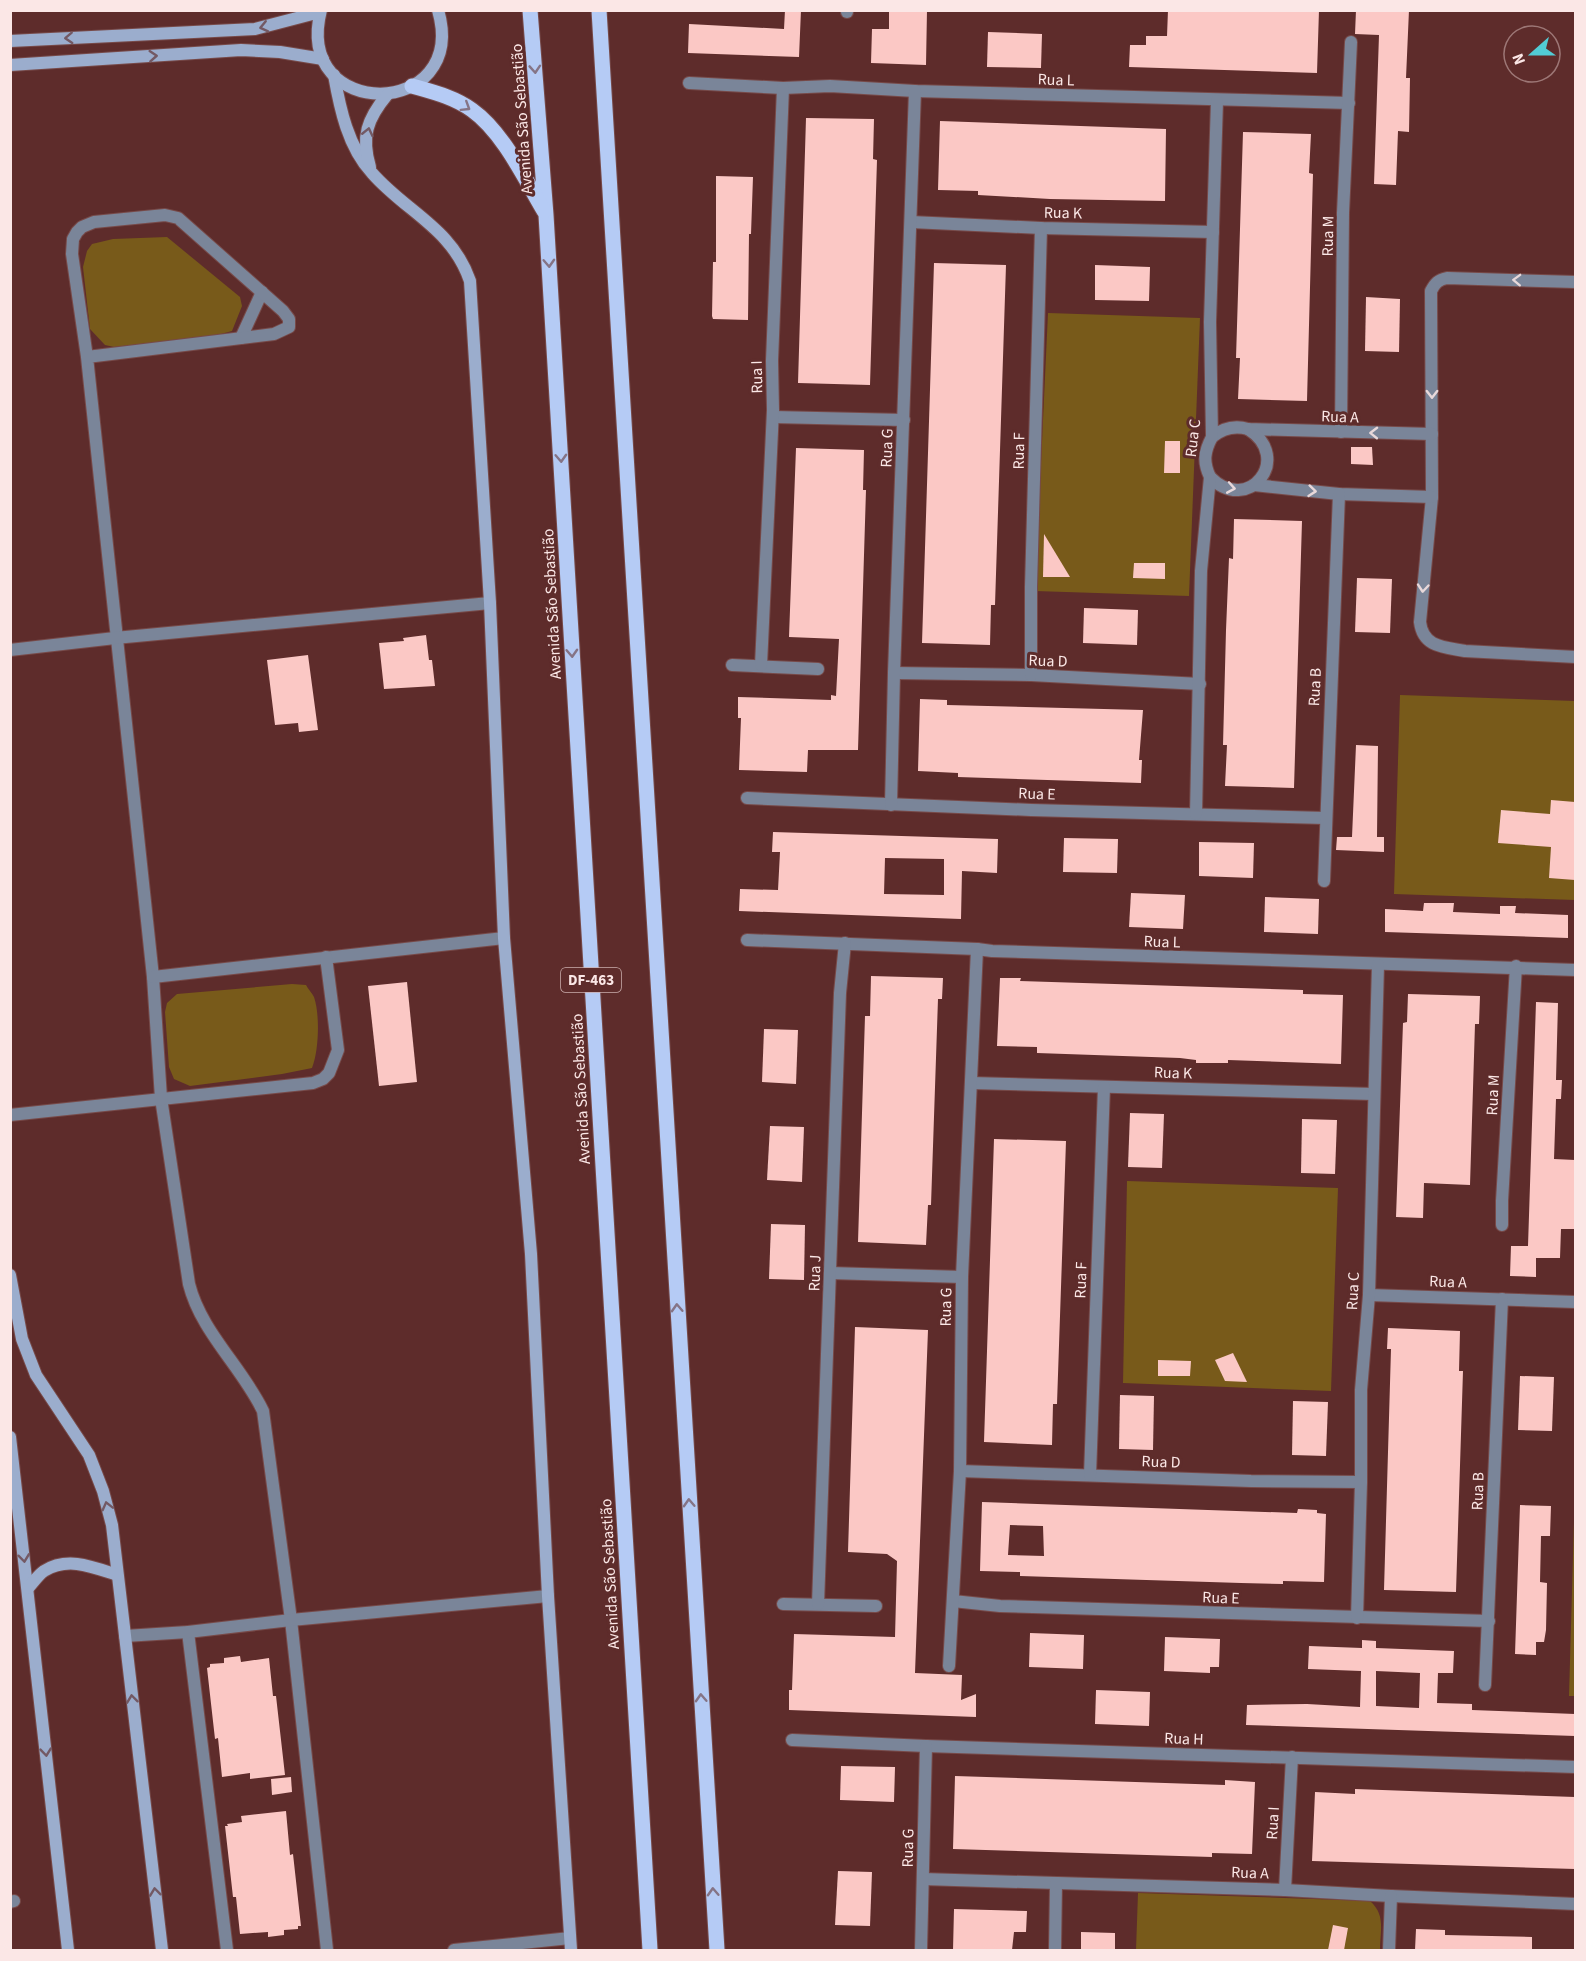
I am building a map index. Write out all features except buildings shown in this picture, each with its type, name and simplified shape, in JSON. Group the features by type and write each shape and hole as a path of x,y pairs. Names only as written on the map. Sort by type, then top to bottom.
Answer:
{"main road":[{"name":"Avenida São Sebastião","path":"530,10 546,215 650,1950"},
{"path":"599,10 717,1950"},
{"path":"412,86 454,100 472,110 486,122 510,154 546,215"}],"street":[{"path":"10,41 255,29 321,11 317,28 318,44 323,59 334,75 350,87 368,94 387,95 412,86 430,71 440,49 442,26 438,10"},
{"name":"Rua M","path":"1341,432 1343,225 1351,42"},
{"path":"10,65 241,50 280,52 323,59"},
{"path":"334,75 350,138 358,153 372,174 445,238 457,252 470,281 489,603 504,938 531,1254 548,1596 571,1944 454,1950"},
{"name":"Rua L","path":"689,83 783,88 830,86 915,91 1349,103"},
{"name":"Rua I","path":"761,665 773,417 772,361 783,88"},
{"name":"Rua G","path":"891,805 915,91"},
{"path":"372,174 367,157 366,132 375,109 387,95"},
{"name":"Rua C","path":"1196,814 1201,571 1210,477 1204,457 1212,437 1210,336 1218,100"},
{"path":"87,357 274,334 289,327 289,319 283,311 178,218 165,215 94,222 82,227 73,239 72,254 87,357 153,977 161,1098 193,1303 254,1392 263,1411 291,1620 327,1950"},
{"name":"Rua K","path":"911,222 1213,232"},
{"name":"Rua F","path":"1031,675 1031,587 1041,228"},
{"path":"1575,282 1447,278 1437,281 1431,291 1432,497 1420,622 1423,636 1432,643 1446,648 1575,657"},
{"path":"241,338 262,292"},
{"path":"773,417 904,420"},
{"name":"Rua A","path":"1212,437 1218,432 1233,427 1432,434"},
{"path":"1210,477 1226,489 1245,489 1254,485 1262,477 1267,467 1268,455 1258,436 1248,429"},
{"path":"1254,485 1339,494 1432,497"},
{"name":"Rua B","path":"1324,881 1339,494"},
{"path":"10,650 489,603"},
{"path":"732,664 818,669"},
{"name":"Rua D","path":"894,673 1031,675 1200,684"},
{"name":"Rua E","path":"747,798 891,805 1325,818"},
{"path":"153,977 504,938"},
{"name":"Rua L","path":"747,940 1378,965 1516,966 1575,970"},
{"name":"Rua J","path":"818,1604 840,993 845,943"},
{"name":"Rua G","path":"949,1665 960,1471 962,1277 977,949"},
{"path":"10,1114 314,1083 323,1079 329,1073 338,1050 326,957"},
{"name":"Rua C","path":"1357,1618 1361,1390 1369,1295 1378,965"},
{"name":"Rua M","path":"1502,1225 1516,966"},
{"name":"Rua K","path":"971,1083 1374,1094"},
{"name":"Rua F","path":"1090,1475 1104,1087"},
{"path":"830,1273 962,1277"},
{"path":"10,1275 21,1339 36,1376 89,1455 103,1491 112,1525 162,1950"},
{"name":"Rua A","path":"1369,1295 1575,1302"},
{"name":"Rua B","path":"1485,1685 1502,1299"},
{"path":"10,1437 69,1950"},
{"name":"Rua D","path":"960,1471 1251,1481 1361,1482"},
{"path":"28,1588 44,1571 61,1565 83,1563 117,1575"},
{"path":"125,1636 188,1632 548,1596"},
{"name":"Rua E","path":"953,1601 1000,1606 1489,1621"},
{"path":"783,1604 876,1606"},
{"path":"188,1632 227,1950"},
{"name":"Rua H","path":"792,1740 1575,1767"},
{"name":"Rua G","path":"921,1950 926,1746"},
{"name":"Rua I","path":"1285,1890 1292,1757"},
{"name":"Rua A","path":"923,1879 1285,1890 1575,1904"},
{"path":"1054,1950 1056,1883"},
{"path":"1389,1950 1391,1896"}],"shaded area":[{"path":"167,237 240,297 242,306 232,331 214,336 114,347 105,345 90,329 83,267 87,251 92,244 113,239"},
{"path":"1048,313 1200,318 1189,596 1035,591"},
{"path":"1400,695 1575,701 1575,900 1394,894"},
{"path":"292,984 306,985 316,1004 317,1043 312,1068 190,1086 174,1079 169,1067 165,1012 167,1003 177,994"},
{"path":"1127,1181 1338,1188 1331,1391 1123,1383"},
{"path":"1574,1521 1576,1521 1575,1696 1569,1696"},
{"path":"1138,1893 1370,1901 1380,1918 1380,1950 1136,1950"}]}
